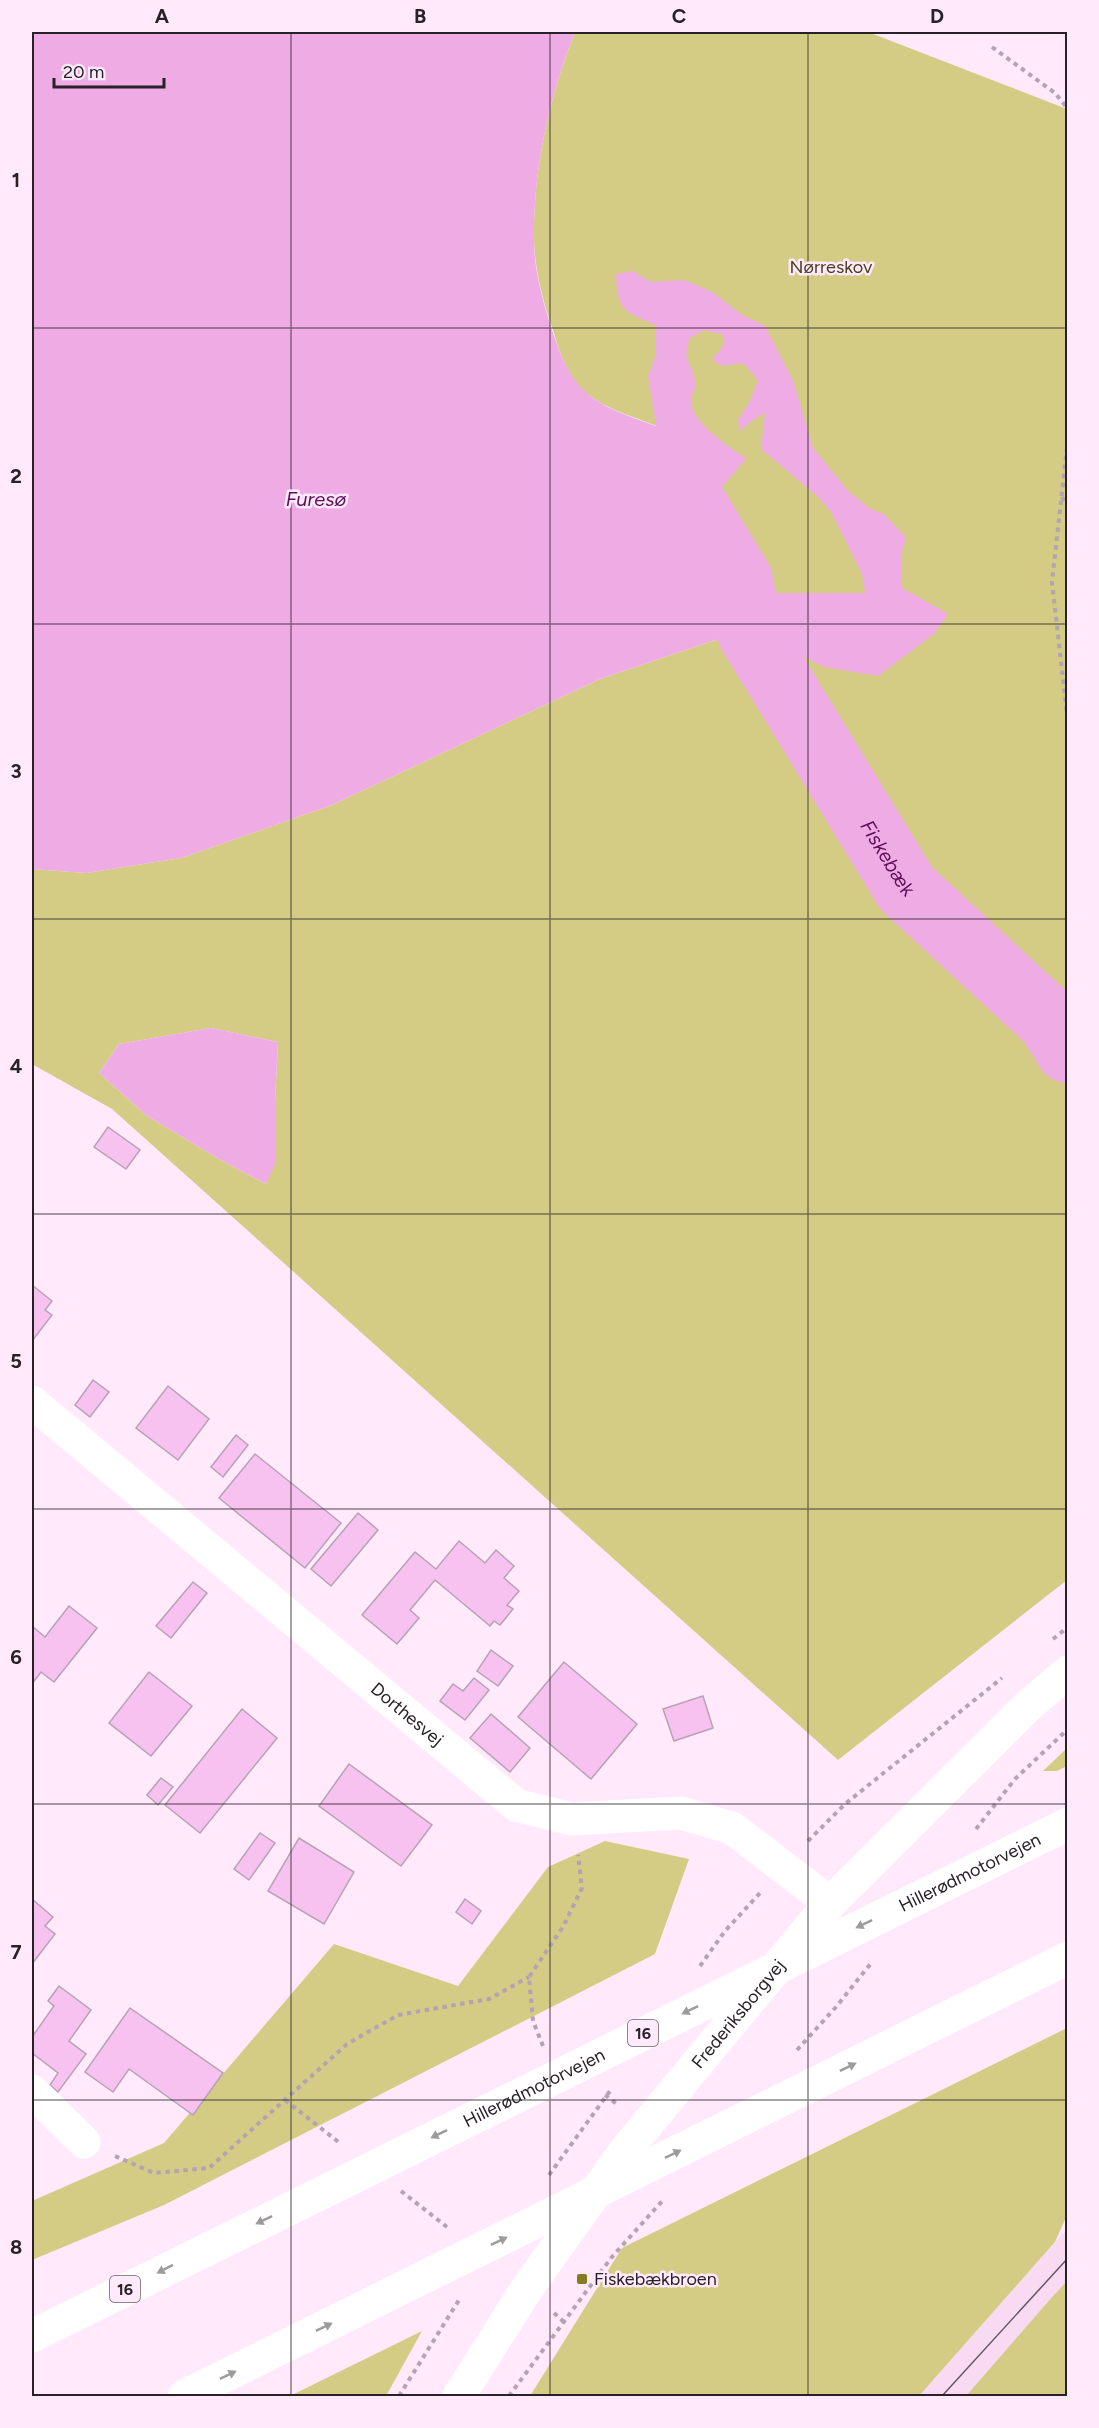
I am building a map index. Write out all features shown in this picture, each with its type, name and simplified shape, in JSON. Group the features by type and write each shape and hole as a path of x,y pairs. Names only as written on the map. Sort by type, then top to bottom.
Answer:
{"main road":[{"name":"Dorthesvej","path":"32,1402 516,1805 571,1819 681,1813 732,1828 830,1903"},
{"name":"Frederiksborgvej","path":"459,2397 526,2290 625,2151 830,1903 1029,1705 1068,1671"},
{"name":"Hillerødmotorvejen","path":"32,2336 1068,1824"},
{"path":"184,2397 1068,1958"},
{"path":"32,2091 84,2142"}],"path":[{"path":"992,47 1055,93 1068,109"},
{"path":"1068,438 1052,582 1068,724"},
{"path":"1061,496 1068,508"},
{"path":"1050,1641 1068,1627"},
{"path":"697,1970 725,1931 845,1804 1005,1676"},
{"path":"84,2142 154,2173 209,2168 347,2044 398,2016 489,1999 529,1977 563,1927 582,1888 571,1819"},
{"path":"529,1977 533,2021 545,2051"},
{"path":"543,2182 613,2086"},
{"path":"285,2100 349,2151"},
{"path":"396,2187 451,2230"},
{"path":"526,2290 564,2322"},
{"path":"399,2397 460,2299"}],"shaded area":[{"path":"1067,2229 1067,2281 966,2396 919,2396"}],"green space":[{"name":"Nørreskov","path":"575,32 868,32 1067,109 1067,1580 838,1760 112,1109 32,1064 32,869 86,873 181,858 332,805 600,679 712,641 749,631 657,426 614,410 585,392 569,372 557,344 538,275 534,214 544,134","holes":["211,1028 278,1042 275,1100 266,1184 147,1116 99,1073 119,1044"]},
{"path":"1067,1748 1067,1766 1057,1771 1043,1771"},
{"path":"605,1841 689,1859 655,1954 164,2205 32,2260 32,2201 164,2143 334,1944 458,1986 548,1867"},
{"path":"1067,2028 1067,2215 1055,2242 919,2396 530,2396 622,2248"},
{"path":"1067,2281 1067,2396 966,2396 1053,2296"},
{"path":"422,2331 386,2396 290,2396"}],"water":[{"name":"Furesø","path":"32,32 575,32 557,82 544,134 534,214 534,252 537,275 559,351 573,377 585,391 603,405 656,426 648,376 656,355 655,325 624,308 618,296 616,274 633,271 651,282 684,280 712,292 742,315 765,326 793,381 813,448 847,490 869,508 885,515 906,538 901,555 902,588 948,614 934,634 878,676 824,667 749,631 712,641 600,679 332,805 181,858 86,873 32,869","holes":["704,330 724,335 723,346 712,360 722,366 743,363 758,380 750,401 738,420 740,431 765,413 761,449 817,496 831,512 862,574 865,593 776,593 771,568 722,487 746,459 703,425 692,408 691,400 695,382 687,357 690,338"]},
{"path":"211,1028 278,1042 275,1164 266,1184 147,1116 99,1073 119,1044"}],"building":[{"path":"108,1127 140,1150 126,1169 94,1147"},
{"path":"32,1285 52,1301 45,1310 52,1315 32,1341"},
{"path":"93,1380 109,1392 90,1417 75,1405"},
{"path":"168,1386 209,1419 178,1460 136,1428"},
{"path":"236,1435 248,1445 223,1477 211,1467"},
{"path":"255,1454 341,1523 305,1568 219,1498"},
{"path":"358,1513 378,1530 331,1586 311,1569"},
{"path":"459,1541 485,1563 496,1550 514,1566 504,1578 519,1591 507,1605 513,1609 500,1625 494,1621 490,1626 435,1580 410,1610 419,1618 397,1644 362,1615 415,1552 436,1569"},
{"path":"193,1582 207,1593 171,1638 156,1626"},
{"path":"69,1606 97,1628 54,1682 41,1672 32,1684 32,1629 33,1627 45,1637"},
{"path":"491,1650 513,1666 498,1686 477,1671"},
{"path":"564,1662 637,1724 591,1779 518,1717"},
{"path":"149,1672 192,1706 151,1756 109,1723"},
{"path":"474,1678 489,1690 465,1720 440,1701 453,1684 463,1691"},
{"path":"703,1696 713,1728 674,1741 663,1709"},
{"path":"242,1709 277,1738 200,1833 165,1805"},
{"path":"491,1714 530,1748 510,1772 470,1738"},
{"path":"349,1764 432,1825 401,1866 319,1806"},
{"path":"161,1778 173,1787 158,1805 147,1795"},
{"path":"260,1833 275,1843 249,1880 234,1869"},
{"path":"299,1838 354,1872 324,1924 268,1891"},
{"path":"32,1899 53,1917 45,1926 55,1934 32,1964"},
{"path":"465,1899 481,1911 472,1924 456,1912"},
{"path":"59,1986 91,2010 69,2041 86,2054 58,2092 50,2085 58,2073 32,2053 32,2037 54,2006 48,2001"},
{"path":"130,2008 223,2073 193,2115 129,2069 113,2092 85,2072"}],"waterway":[{"name":"Fiskebæk","path":"749,631 906,888 1050,1021 1068,1050"}],"tram line":[{"path":"942,2396 1068,2258"}],"place":[{"name":"Fiskebækbroen","path":"582,2279"}]}
